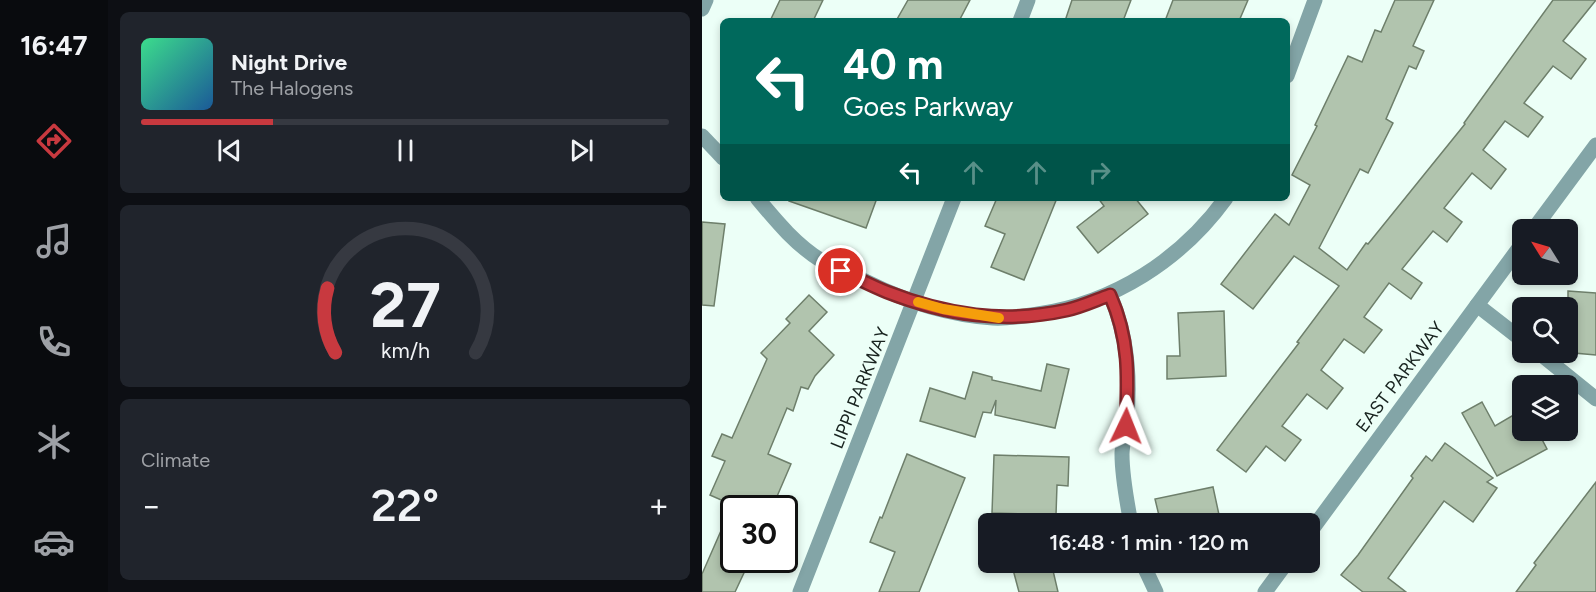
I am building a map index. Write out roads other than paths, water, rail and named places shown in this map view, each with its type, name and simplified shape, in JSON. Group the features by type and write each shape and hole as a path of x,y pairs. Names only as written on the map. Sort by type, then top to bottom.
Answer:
{"street":[{"path":"702,9 706,0"},
{"path":"1021,18 1028,0"},
{"path":"1290,68 1315,0"},
{"path":"702,135 720,155"},
{"path":"1541,219 1596,145"},
{"path":"761,201 793,239 821,260 885,291 915,302 993,318 1068,310 1110,295 1138,280 1172,254 1203,225 1223,201"},
{"name":"LIPPI PARKWAY","path":"800,592 953,201"},
{"name":"EAST PARKWAY","path":"1320,518 1512,258"},
{"path":"1110,295 1120,317 1126,344 1126,426 1122,453 1129,513"},
{"path":"1477,305 1512,332"},
{"path":"1552,363 1596,399"},
{"path":"1147,573 1156,592"},
{"path":"1265,592 1279,573"}]}
